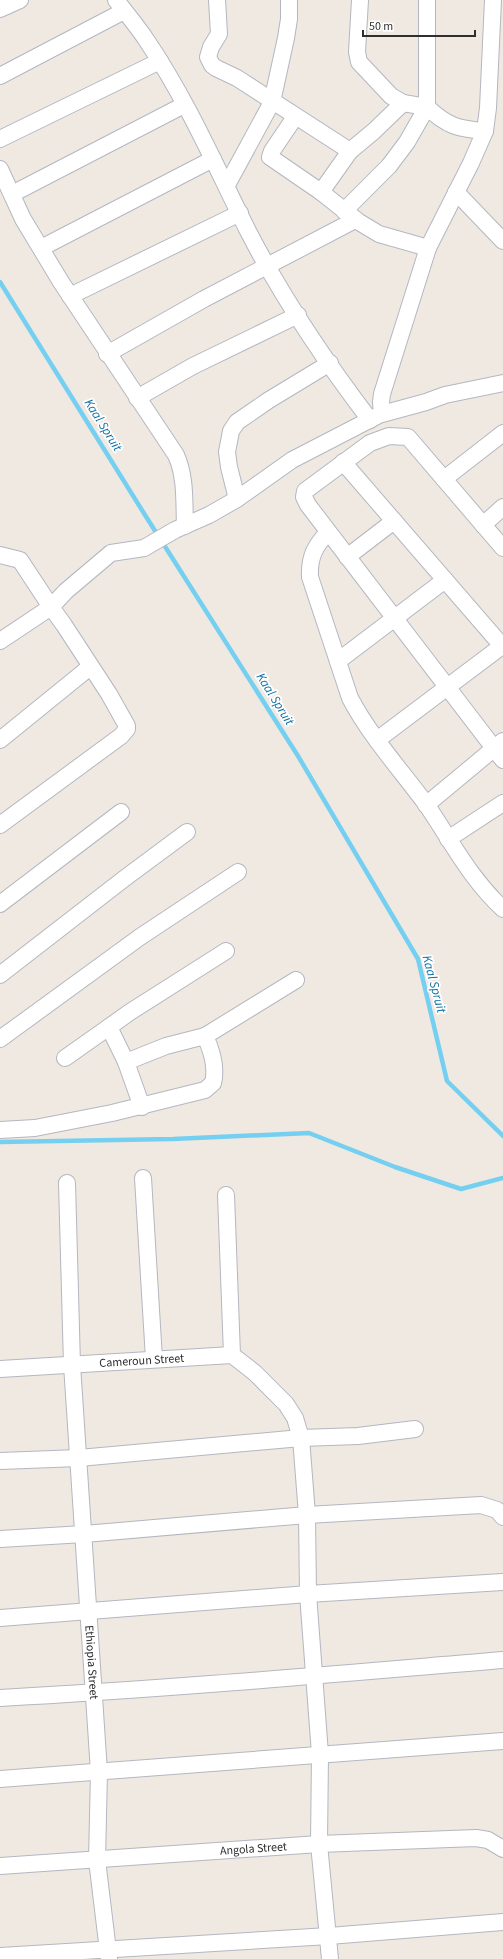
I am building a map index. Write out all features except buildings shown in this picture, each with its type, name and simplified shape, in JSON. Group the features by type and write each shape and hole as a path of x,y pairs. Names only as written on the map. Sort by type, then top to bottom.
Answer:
{"street":[{"path":"0,9 20,0"},
{"path":"217,0 219,34 211,47 208,57 209,62 216,68 237,78 295,117 322,132 350,151"},
{"path":"227,185 272,102 286,38 289,19 289,0"},
{"path":"360,0 357,52 359,62 386,92 403,103 427,107 446,123 453,126 462,129 485,131"},
{"path":"107,354 204,299 268,267 350,215 407,142 427,107 427,0"},
{"path":"376,417 428,248 485,131 488,108 493,0"},
{"path":"0,76 120,5 147,40 160,61 227,185 268,267 298,316 330,363 376,417"},
{"path":"0,139 160,61"},
{"path":"321,192 350,151 403,103"},
{"path":"12,194 184,105"},
{"path":"295,117 272,150 270,157 321,192 350,215 379,234 428,248"},
{"path":"41,248 213,159"},
{"path":"0,169 23,219 70,296 136,398 176,455 180,464 183,479 180,528"},
{"path":"456,192 503,241"},
{"path":"70,296 240,213"},
{"path":"136,398 193,366 298,316"},
{"path":"237,499 229,468 228,452 231,431 237,422 269,400 330,363"},
{"path":"0,642 51,607 66,591 111,553 144,548 180,528 209,515 237,499 292,460 376,417 445,395 503,383"},
{"path":"444,479 503,433"},
{"path":"426,805 500,750 447,687 328,532 308,505 304,494 307,488 376,440 389,436 408,437 503,548"},
{"path":"343,462 503,647 377,740"},
{"path":"483,525 503,508"},
{"path":"348,557 394,521"},
{"path":"328,532 314,550 310,563 310,577 350,698 360,716 426,805 484,892 503,910"},
{"path":"0,555 20,560 64,624 126,723 127,729 121,736 0,825"},
{"path":"338,661 445,580"},
{"path":"0,740 90,667"},
{"path":"448,839 503,803"},
{"path":"0,904 121,812"},
{"path":"0,975 187,832"},
{"path":"0,1038 140,937 238,872"},
{"path":"65,1058 130,1012 226,951"},
{"path":"126,1062 166,1046 205,1036 296,980"},
{"path":"109,1027 126,1062 142,1107"},
{"path":"0,1130 35,1128 142,1107 205,1090 213,1084 214,1065 205,1036"},
{"path":"143,1178 154,1359"},
{"name":"Ethiopia Street","path":"67,1183 72,1365 84,1534 87,1611 99,1772 97,1860 108,1954"},
{"path":"226,1195 232,1355 255,1373 286,1404 296,1418 302,1438 307,1515 308,1594 320,1754 319,1844 330,1959"},
{"name":"Cameroun Street","path":"0,1369 232,1355"},
{"path":"0,1461 78,1458 302,1438 358,1436 415,1429"},
{"path":"0,1539 84,1534 307,1515 481,1505 497,1510 503,1516"},
{"path":"0,1618 308,1594 503,1582"},
{"path":"0,1698 94,1693 503,1660"},
{"path":"0,1779 503,1741"},
{"name":"Angola Street","path":"0,1866 319,1844 476,1838 488,1840 503,1849"},
{"path":"0,1956 108,1954 503,1922"}],"waterway":[{"name":"Kaal Spruit","path":"0,282 145,515 298,756 418,959 447,1081 503,1136"},
{"path":"0,1142 173,1139 309,1133 395,1167 461,1189 503,1178"}]}
